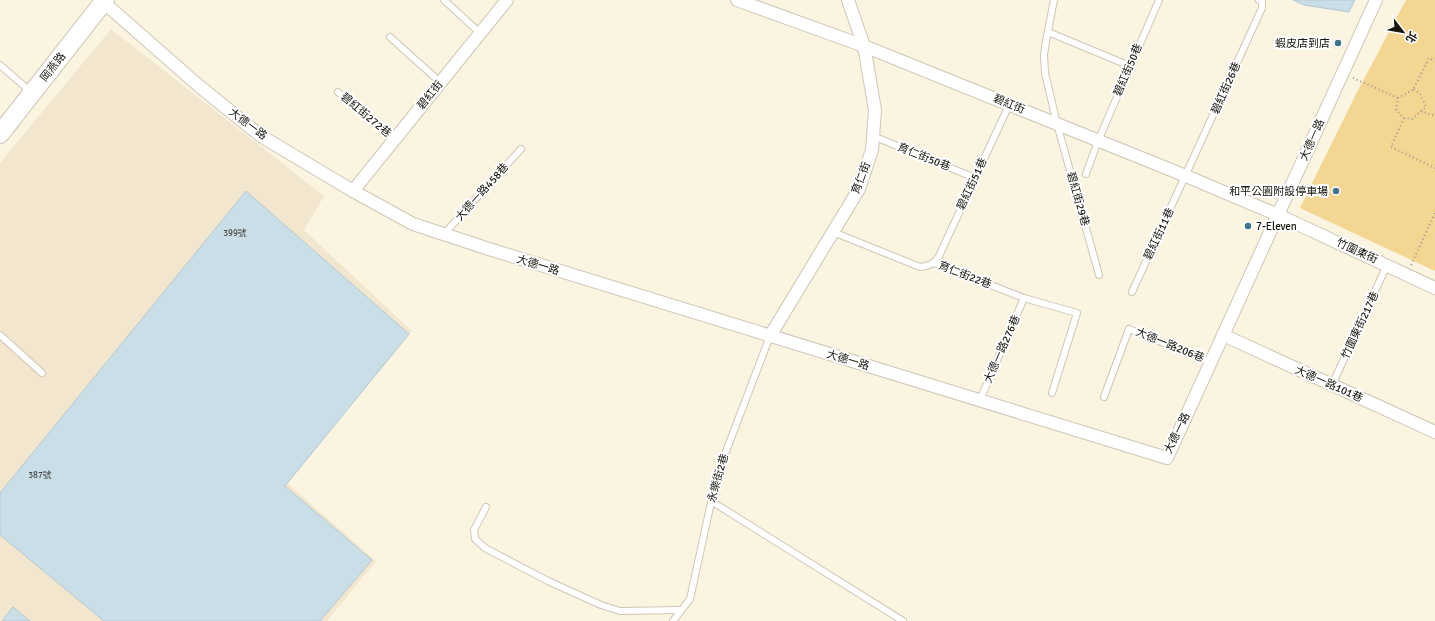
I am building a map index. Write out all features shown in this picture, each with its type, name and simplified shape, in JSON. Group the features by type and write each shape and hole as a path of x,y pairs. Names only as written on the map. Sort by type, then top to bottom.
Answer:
{"street":[{"name":"碧紅街","path":"353,190 507,0"},
{"name":"碧紅街","path":"737,0 864,46 1098,140 1278,215"},
{"name":"育仁街","path":"770,336 859,189 872,150 875,110 864,46 848,0"},
{"name":"大德一路","path":"103,1 199,86 261,136 413,224 489,249 1167,458 1376,0"},
{"name":"岡燕路","path":"0,134 103,1"},
{"name":"竹圍東街","path":"1278,215 1435,288"},
{"name":"大德一路101巷","path":"1223,335 1435,432"}],"lane":[{"path":"444,0 480,33"},
{"name":"碧紅街29巷","path":"1054,0 1044,55 1045,73 1057,124 1099,275"},
{"name":"碧紅街50巷","path":"1086,174 1098,140 1159,0"},
{"name":"碧紅街26巷","path":"1186,176 1262,8 1262,2 1259,0"},
{"path":"1048,32 1130,66"},
{"path":"390,37 440,82"},
{"path":"0,65 32,93"},
{"name":"碧紅街272巷","path":"338,92 394,139"},
{"name":"碧紅街51巷","path":"934,262 939,256 1009,105"},
{"name":"育仁街50巷","path":"873,136 975,178"},
{"name":"大德一路458巷","path":"444,234 521,149"},
{"name":"碧紅街11巷","path":"1132,292 1186,176"},
{"name":"育仁街22巷","path":"833,232 920,267 928,266 934,262 1024,298 1077,313 1052,393"},
{"name":"竹圍東街217巷","path":"1332,385 1387,265"},
{"name":"大德一路276巷","path":"980,400 1024,298"},
{"name":"大德一路206巷","path":"1104,397 1129,329 1211,362"},
{"path":"0,335 42,373"},
{"name":"永樂街2巷","path":"674,621 690,599 717,475 770,336"},
{"path":"711,501 903,621"},
{"path":"486,507 474,530 475,539 485,548 548,581 601,605 620,611 681,610"}],"path":[{"path":"1398,98 1414,89 1429,58 1435,61"},
{"path":"1343,73 1398,98"},
{"path":"1398,98 1396,110 1404,118 1412,119 1426,106 1421,95 1414,89"},
{"path":"1421,111 1435,116"},
{"path":"1404,118 1391,147 1435,168"},
{"path":"1406,274 1435,213"}],"shaded area":[{"path":"1406,0 1435,0 1435,271 1300,208 1356,94"},
{"path":"111,29 324,196 304,230 412,331 287,483 376,561 327,621 0,621 0,163"}],"building":[{"path":"1293,0 1355,0 1349,12 1304,5"},
{"path":"246,191 409,334 285,486 372,560 320,621 104,621 0,535 0,493"},
{"path":"13,607 30,621 2,621"}],"place":[{"name":"蝦皮店到店","path":"1338,43"},
{"name":"和平公園附設停車場","path":"1336,191"},
{"name":"7-Eleven","path":"1248,226"}]}
